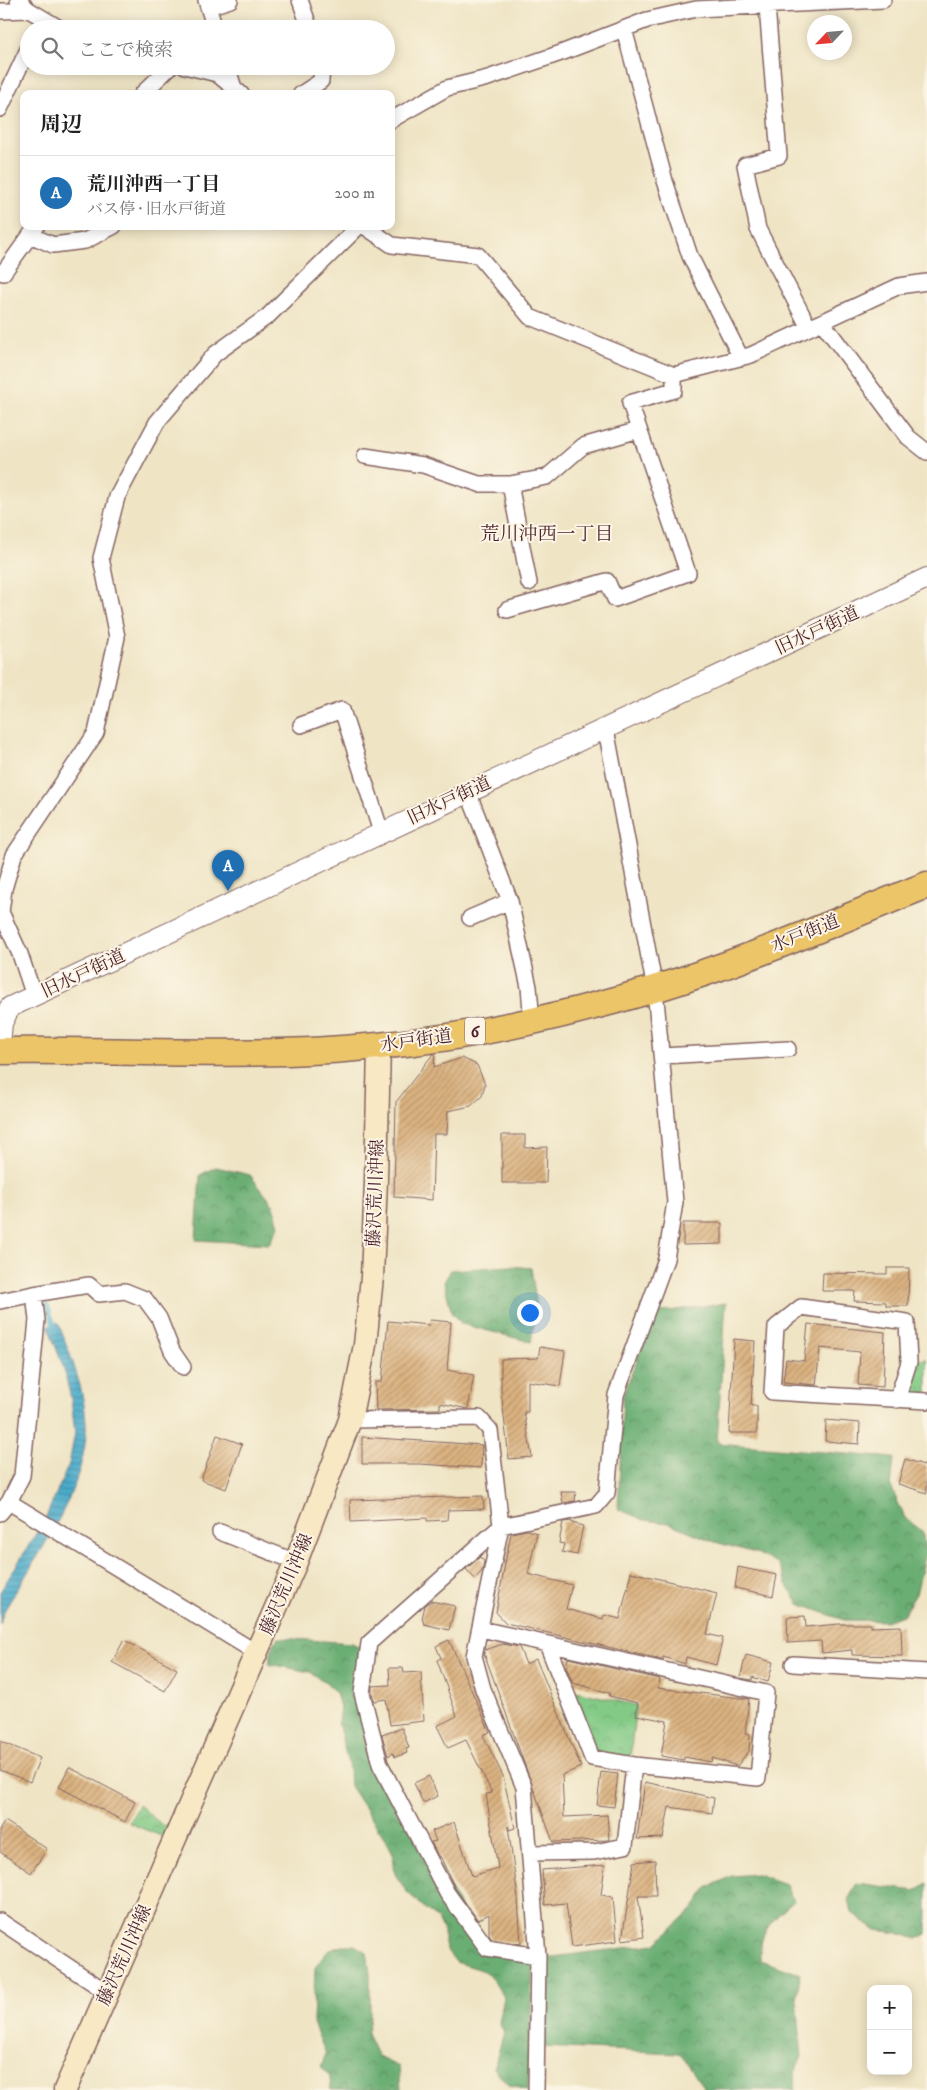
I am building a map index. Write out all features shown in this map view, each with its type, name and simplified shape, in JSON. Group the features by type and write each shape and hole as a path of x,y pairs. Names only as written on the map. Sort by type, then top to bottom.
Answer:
{"highway":[{"name":"水戸街道","path":"0,1051 274,1051 379,1046 532,1022 654,989 728,964 927,884"}],"main road":[{"name":"藤沢荒川沖線","path":"65,2090 296,1562 350,1420 365,1345 372,1277 379,1046"}],"street":[{"path":"212,20 207,4 230,0"},
{"path":"300,0 307,20"},
{"path":"395,118 446,88 488,78 647,20 696,9 883,0"},
{"path":"0,11 23,5 36,20"},
{"path":"767,6 779,156 745,165 758,229 816,324 908,437 927,452"},
{"path":"624,29 665,181 690,256 741,358"},
{"path":"0,109 20,66"},
{"path":"146,90 162,75"},
{"path":"218,75 236,90"},
{"path":"231,75 237,90"},
{"path":"307,90 321,81 321,75"},
{"path":"2,273 33,231 53,245 85,241 106,230"},
{"path":"34,996 20,954 1,912 4,889 14,854 96,733 117,637 101,558 117,497 156,422 215,354 268,316 355,230"},
{"path":"370,230 392,246 478,256 530,316 674,375 741,358 899,286 927,282"},
{"path":"507,610 607,581 615,599 688,573 630,403 674,390 674,375"},
{"path":"365,456 423,465 479,484 510,484 546,477 583,446 639,430"},
{"path":"510,484 529,583"},
{"name":"旧水戸街道","path":"0,1046 2,1023 10,1007 927,578"},
{"path":"301,725 342,710 381,832"},
{"path":"538,1956 487,1948 447,1892 380,1764 362,1693 369,1643 502,1526 596,1506 607,1493 616,1395 666,1259 675,1202 654,989 606,729"},
{"path":"468,792 510,901 529,987 532,1022"},
{"path":"470,918 510,901"},
{"path":"662,1056 788,1050"},
{"path":"0,1301 89,1285 99,1294 125,1292 145,1299 159,1318 172,1351 183,1367"},
{"path":"34,1294 37,1320 22,1476 4,1508 257,1653"},
{"path":"897,1400 909,1362 907,1322 801,1307 776,1327 772,1392 897,1400 927,1401"},
{"path":"350,1420 480,1418 490,1430 502,1526 474,1656 483,1689 524,1787 538,1956 536,2090"},
{"path":"220,1532 296,1562"},
{"path":"481,1629 766,1693 758,1778 634,1765 592,1758 547,1644"},
{"path":"793,1664 927,1672"},
{"path":"530,1853 594,1852 625,1846 634,1765"},
{"path":"0,1921 108,1993"}],"green space":[{"path":"216,1167 250,1175 274,1206 279,1226 269,1244 196,1240 200,1175"},
{"path":"511,1266 531,1268 537,1307 531,1342 462,1324 452,1314 444,1282 451,1270"},
{"path":"726,1303 717,1443 894,1458 891,1487 905,1518 922,1531 926,1553 916,1594 903,1615 886,1621 844,1620 799,1604 789,1589 779,1565 759,1554 715,1542 669,1523 644,1520 618,1509 623,1396 655,1313"},
{"path":"927,1359 927,1398 902,1397 914,1361"},
{"path":"279,1638 352,1643 362,1648 361,1714 483,1952 533,1959 528,2090 509,2086 494,2068 504,2032 499,2023 504,1997 491,1977 479,1969 456,1962 448,1952 444,1941 444,1931 438,1920 407,1892 395,1874 393,1853 350,1786 349,1768 338,1722 340,1707 336,1693 327,1683 310,1672 269,1664 273,1643"},
{"path":"571,1690 636,1705 630,1758 596,1752"},
{"path":"139,1805 163,1826 178,1820 171,1840 129,1823"},
{"path":"757,1874 785,1884 794,1901 769,1926 762,1941 760,1960 800,1974 797,1997 802,2059 794,2074 795,2090 706,2090 686,2061 678,2053 541,2047 545,1958 655,1944 692,1910 707,1888 732,1876"},
{"path":"857,1883 915,1891 927,1883 927,1934 917,1939 898,1933 876,1930 852,1913 849,1898"},
{"path":"346,1945 354,1945 367,1952 370,1973 370,2017 367,2034 378,2057 399,2067 401,2090 331,2090 330,2077 321,2066 326,2054 313,2023 315,1968 327,1951"}],"water":[{"path":"58,1322 78,1377 84,1406 86,1435 82,1459 66,1505 42,1550 3,1613 0,1624 0,1592 45,1519 69,1464 75,1433 71,1399 64,1369 48,1326"}],"building":[{"path":"433,1054 435,1054 434,1067 462,1058 477,1065 485,1084 482,1096 471,1106 448,1111 447,1134 434,1134 432,1200 394,1197 396,1102"},
{"path":"502,1135 525,1135 525,1148 547,1147 546,1183 502,1183"},
{"path":"683,1223 722,1223 722,1244 683,1245"},
{"path":"887,1268 909,1268 908,1306 886,1306 886,1302 854,1301 855,1291 822,1291 823,1273 887,1274"},
{"path":"430,1320 451,1322 447,1370 474,1375 468,1409 440,1403 440,1409 376,1410 375,1382 382,1382 388,1321 429,1325"},
{"path":"808,1324 885,1332 883,1387 858,1385 860,1352 820,1348 816,1385 783,1382 786,1359 804,1361"},
{"path":"734,1339 755,1341 751,1406 757,1406 757,1433 729,1433"},
{"path":"540,1347 565,1351 560,1386 528,1381 528,1412 524,1412 532,1457 509,1459 501,1391 501,1359 538,1358"},
{"path":"826,1420 860,1423 859,1444 825,1441"},
{"path":"217,1435 242,1444 226,1489 201,1480"},
{"path":"362,1437 482,1445 481,1468 420,1464 362,1464"},
{"path":"905,1459 927,1466 927,1493 898,1484"},
{"path":"561,1492 576,1492 575,1501 563,1503"},
{"path":"483,1496 484,1509 448,1510 447,1520 427,1521 427,1518 351,1522 350,1500"},
{"path":"572,1521 572,1523 583,1526 577,1555 562,1552 564,1544 559,1543 563,1522"},
{"path":"527,1530 537,1533 528,1574 572,1585 566,1609 603,1619 604,1615 620,1619 631,1572 717,1593 707,1634 723,1638 716,1665 686,1657 685,1664 663,1657 663,1660 506,1623 496,1612 511,1533"},
{"path":"480,1557 484,1561 482,1571 475,1579 466,1569"},
{"path":"738,1567 777,1575 773,1596 735,1588"},
{"path":"431,1601 455,1606 449,1630 424,1624 422,1618 425,1606"},
{"path":"805,1616 806,1627 839,1624 871,1624 871,1627 901,1626 902,1656 852,1655 852,1650 822,1653 821,1641 788,1643 787,1617"},
{"path":"124,1640 177,1669 165,1691 112,1662"},
{"path":"449,1640 490,1732 483,1735 503,1776 515,1828 509,1830 508,1826 518,1898 521,1944 492,1939 489,1935 489,1914 478,1920 455,1888 440,1856 438,1856 431,1842 436,1841 432,1831 454,1822 472,1876 498,1868 486,1794 492,1793 466,1740 448,1748 437,1726 457,1716 437,1660 441,1658 436,1646"},
{"path":"503,1644 519,1647 526,1664 536,1659 581,1767 562,1775 564,1817 607,1815 609,1840 553,1842 484,1653 485,1650"},
{"path":"746,1655 773,1662 768,1682 752,1677 752,1680 740,1678"},
{"path":"568,1658 660,1679 658,1688 749,1699 745,1733 750,1734 749,1751 737,1766 712,1758 711,1762 684,1757 684,1760 661,1756 667,1721 636,1715 638,1703 609,1696 610,1693 573,1683 566,1667"},
{"path":"389,1668 403,1668 404,1673 421,1672 424,1721 390,1725 386,1699 374,1701 372,1686 390,1685"},
{"path":"402,1728 409,1748 406,1749 407,1753 395,1757 393,1753 388,1756 382,1735"},
{"path":"0,1741 40,1758 30,1782 0,1770"},
{"path":"69,1767 135,1802 125,1822 59,1787"},
{"path":"601,1772 618,1774 614,1807 597,1805"},
{"path":"429,1776 438,1796 423,1803 414,1783"},
{"path":"645,1782 714,1798 712,1813 669,1807 663,1838 637,1839"},
{"path":"5,1821 47,1849 31,1873 0,1852 0,1829"},
{"path":"655,1860 656,1896 638,1896 644,1937 622,1940 634,1862"},
{"path":"605,1865 601,1895 613,1897 617,1941 572,1947 566,1903 545,1905 542,1870"}],"waterway":[{"path":"47,1305 55,1328"}],"place":[{"name":"荒川沖西一丁目","path":"228,891"}],"district":[{"name":"荒川沖西一丁目","path":"547,533"}]}
